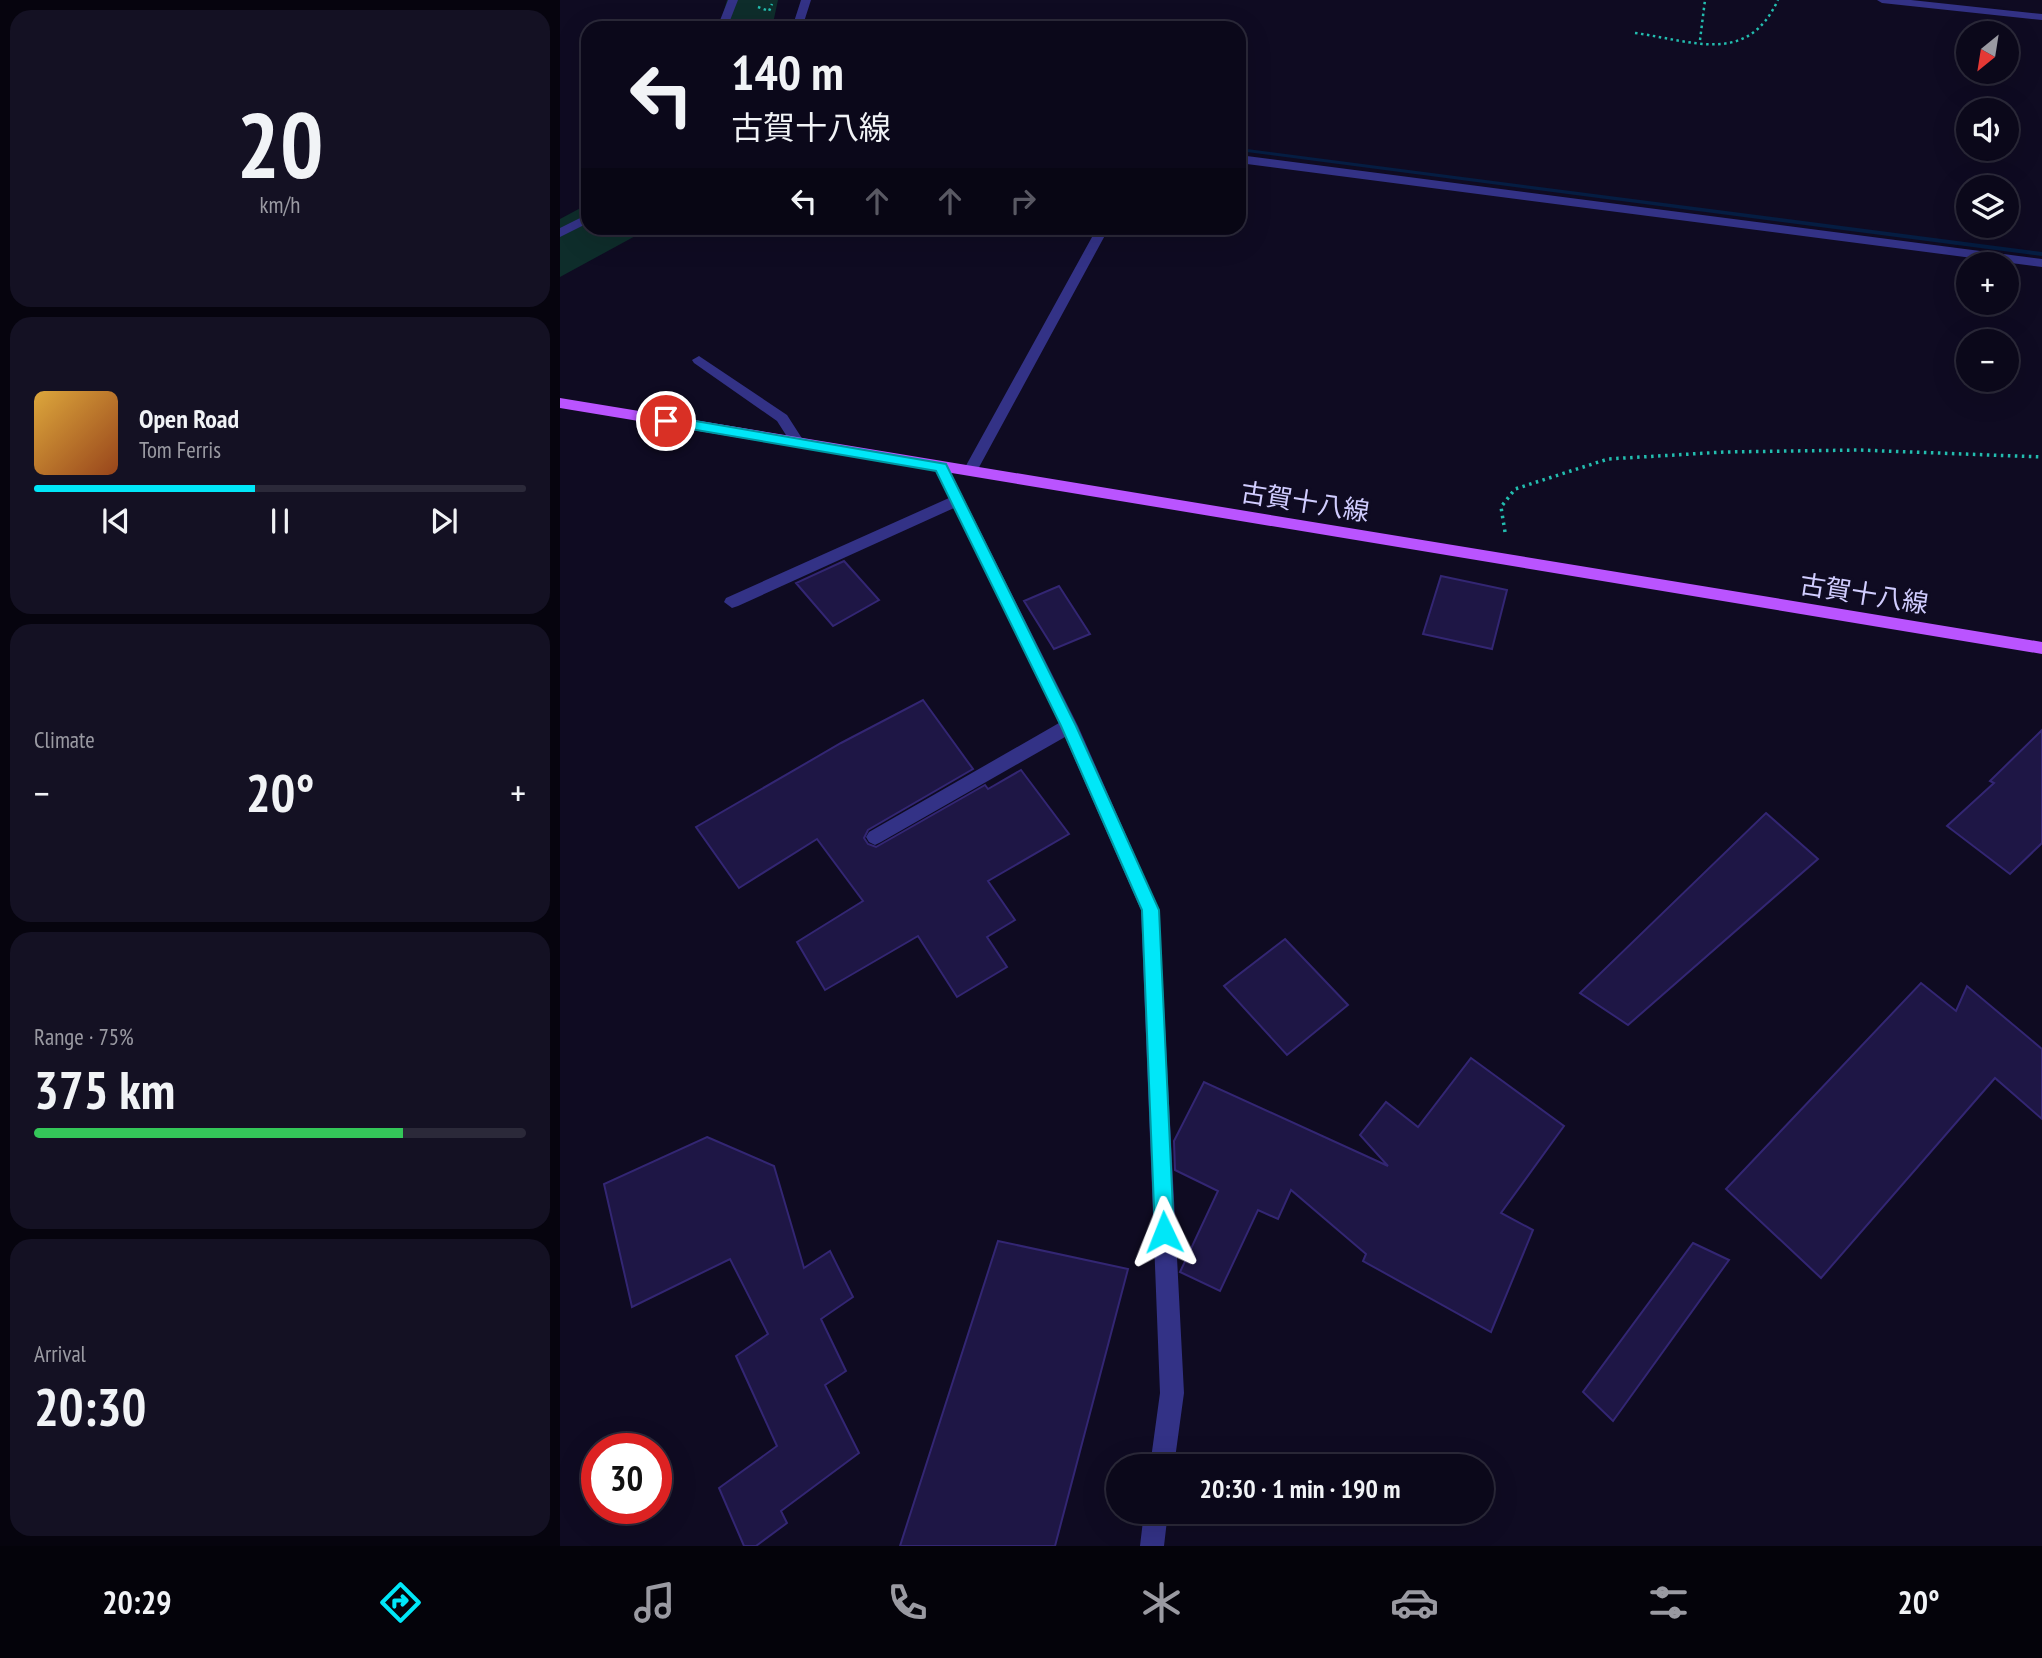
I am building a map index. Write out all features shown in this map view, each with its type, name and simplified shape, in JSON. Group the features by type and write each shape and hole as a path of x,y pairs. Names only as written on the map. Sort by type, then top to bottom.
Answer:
{"main road":[{"name":"古賀十八線","path":"560,403 2042,648"}],"street":[{"path":"725,21 733,0"},
{"path":"799,21 806,0"},
{"path":"1882,0 2042,17"},
{"path":"1246,160 2042,263"},
{"path":"560,233 581,222"},
{"path":"970,471 1098,235"},
{"path":"699,360 782,418 798,443"},
{"path":"941,467 1069,726 1150,910 1172,1394 1164,1454"},
{"path":"732,602 957,500"},
{"path":"875,837 1069,726"},
{"path":"1152,1546 1155,1524"}],"path":[{"path":"747,4 769,11 774,0"},
{"path":"1700,40 1705,0"},
{"path":"1635,33 1724,45 1745,40 1759,31 1769,19 1778,0"},
{"path":"1509,560 1502,507 1515,489 1608,458 1724,452 1859,450 2042,457"}],"green space":[{"path":"727,0 778,0 774,21 721,21"},
{"path":"581,208 581,235 637,235 560,277 560,219"}],"water":[{"path":"1246,149 2042,252 2042,256 1246,152"}],"building":[{"path":"844,561 879,600 833,626 796,583"},
{"path":"1441,576 1507,590 1492,649 1423,634"},
{"path":"1059,586 1090,634 1054,649 1024,601"},
{"path":"923,700 973,769 868,830 864,838 868,844 876,847 985,785 988,789 1021,770 1069,834 988,881 1015,920 987,937 1007,967 957,997 918,936 825,990 797,942 863,901 817,839 739,888 696,827 841,743"},
{"path":"2042,730 2042,843 2010,874 1947,826 1994,783 1990,781"},
{"path":"1766,813 1818,859 1628,1025 1580,993"},
{"path":"1285,939 1348,1005 1287,1055 1224,986"},
{"path":"1921,983 1956,1011 1967,986 2042,1049 2042,1119 1995,1078 1821,1278 1726,1189"},
{"path":"1471,1058 1564,1126 1501,1213 1533,1230 1491,1332 1363,1261 1366,1254 1291,1190 1278,1219 1258,1210 1220,1291 1180,1272 1218,1191 1175,1170 1174,1141 1204,1082 1388,1166 1360,1135 1386,1102 1418,1127"},
{"path":"707,1137 774,1166 804,1268 830,1251 853,1297 821,1319 846,1371 825,1385 859,1453 781,1511 787,1523 756,1546 744,1546 719,1488 777,1446 736,1356 768,1334 730,1259 632,1307 604,1184"},
{"path":"998,1241 1128,1269 1055,1546 900,1546"},
{"path":"1693,1243 1729,1260 1613,1421 1583,1392"}],"route":[{"path":"666,421 941,467 1069,726 1150,910 1164,1232"}]}
